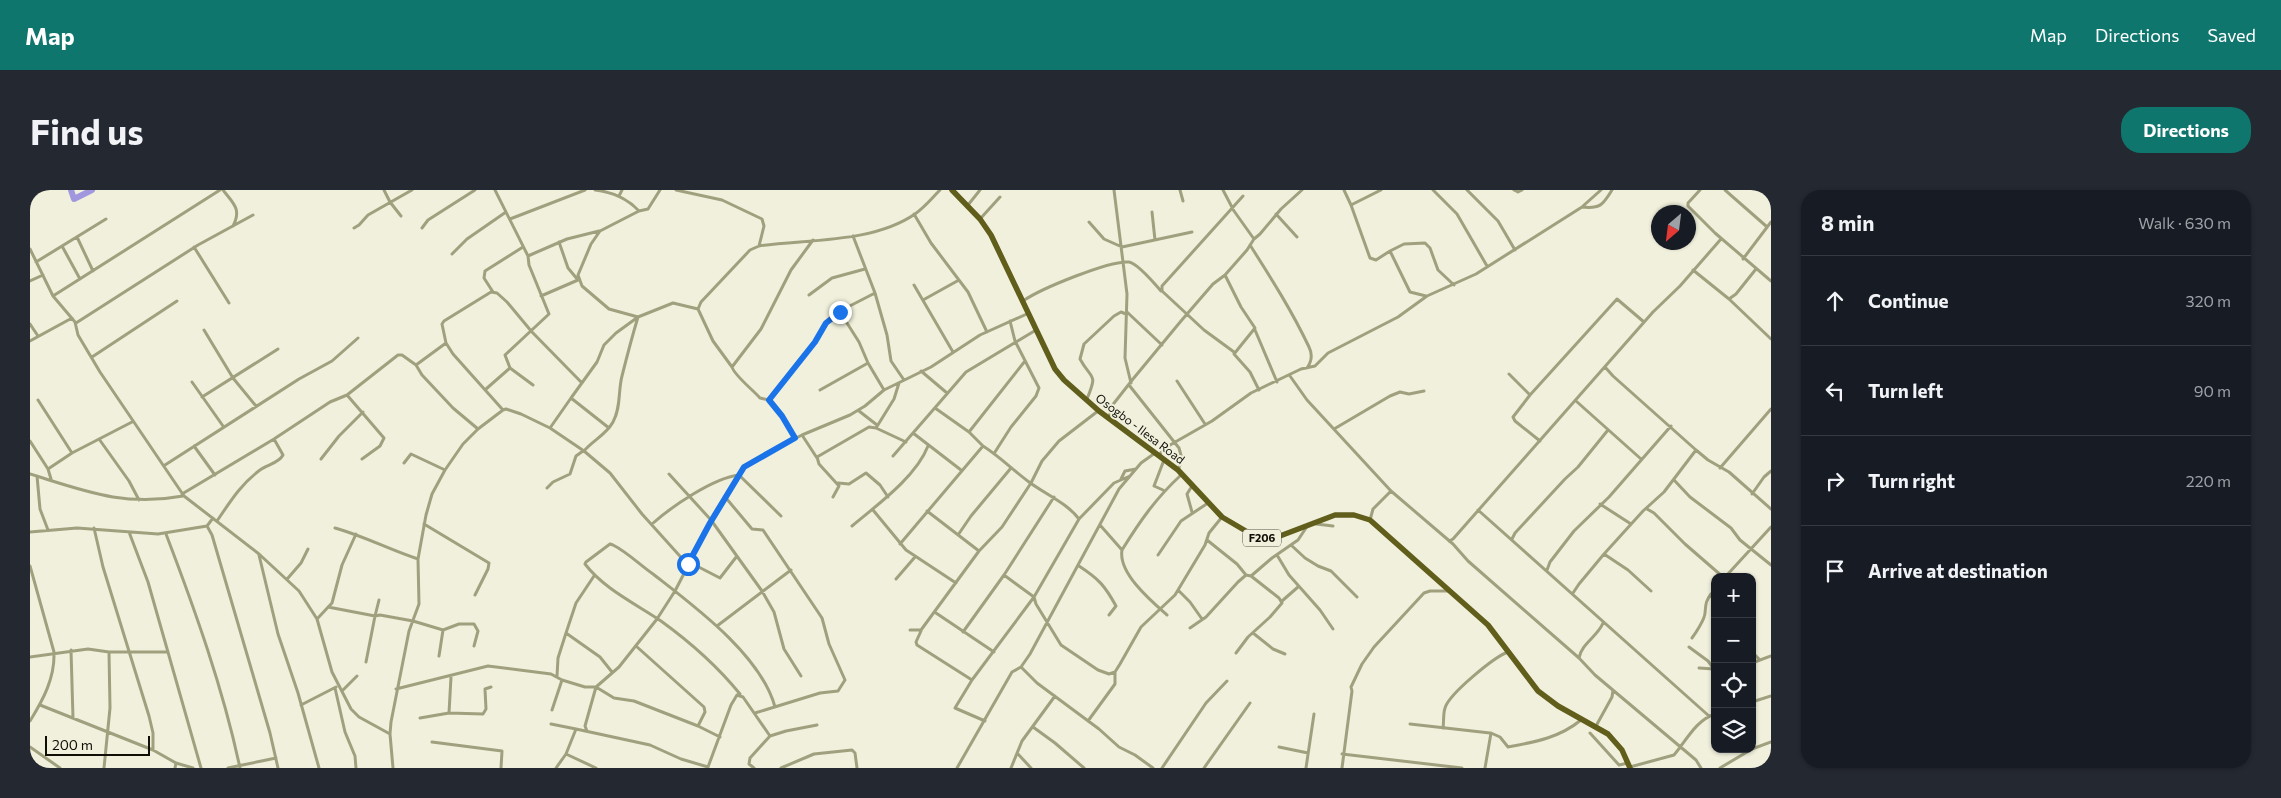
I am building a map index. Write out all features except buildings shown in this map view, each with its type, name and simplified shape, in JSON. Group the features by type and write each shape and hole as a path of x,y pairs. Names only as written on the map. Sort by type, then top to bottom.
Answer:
{"main road":[{"name":"Osogbo - Ilesa Road","path":"952,190 980,219 995,242 1055,369 1070,387 1098,411 1180,472 1222,517 1247,532 1265,539 1277,538 1335,515 1347,514 1370,520 1443,588 1451,591 1488,625 1538,691 1553,703 1596,726 1612,738 1630,766"}],"street":[{"path":"53,296 222,190 236,208 238,216 232,226"},
{"path":"384,190 390,202 401,216"},
{"path":"354,228 359,226 368,215 412,190"},
{"path":"422,228 428,220 475,190"},
{"path":"495,190 528,256 549,314 532,332 504,355 510,368 533,385"},
{"path":"510,219 585,190"},
{"path":"596,190 610,192 619,196 633,204 639,211"},
{"path":"619,196 622,190"},
{"path":"528,256 559,242 600,231 639,211 650,208 660,190"},
{"path":"676,190 722,200 762,219 764,226 759,246"},
{"path":"795,438 782,416 769,400 760,398 733,372 732,367 713,340 698,310 701,302 750,250 759,246 853,236 882,230 914,214 940,190"},
{"path":"968,205 980,190"},
{"path":"1114,190 1127,294 1125,358 1130,384 1175,441 1182,454 1180,472 1163,490 1122,550 1121,556 1131,579 1167,615"},
{"path":"1180,190 1183,200"},
{"path":"1223,190 1254,238"},
{"path":"1344,190 1370,258 1376,260 1404,244 1425,244 1430,248 1438,270 1454,284"},
{"path":"1351,205 1381,190"},
{"path":"1433,190 1457,214 1487,266"},
{"path":"1467,190 1498,221 1515,250"},
{"path":"1514,190 1518,192 1522,190"},
{"path":"1163,490 1154,486 1160,456 1163,449 1175,441 1259,390 1307,368 1318,365 1328,353 1398,317 1427,296 1454,284 1515,250 1582,207 1602,190 1606,200"},
{"path":"1582,207 1595,208 1606,200 1612,190"},
{"path":"1700,190 1688,203 1688,206 1743,259 1771,281"},
{"path":"1725,190 1766,226"},
{"path":"1109,419 1111,407 1187,314 1213,284 1224,275 1276,214 1300,191"},
{"path":"1162,292 1164,283 1243,196"},
{"path":"980,219 1000,198"},
{"path":"452,254 467,239 506,212"},
{"path":"1152,212 1155,240"},
{"path":"914,214 930,243 960,280 982,317 987,332"},
{"path":"1276,214 1297,237"},
{"path":"76,323 194,247 253,215"},
{"path":"36,262 106,219"},
{"path":"1089,222 1104,239 1122,247 1183,232 1192,232"},
{"path":"1743,259 1766,226 1771,222"},
{"path":"578,280 578,272 591,244 600,231"},
{"path":"853,236 875,293 887,335 891,360 904,380"},
{"path":"77,237 93,271"},
{"path":"1449,541 1453,539 1576,401 1644,322 1721,239"},
{"path":"732,367 761,329 796,263 814,240"},
{"path":"559,242 568,268 578,280 609,309 638,317"},
{"path":"1250,245 1269,278 1280,292 1309,346 1312,353 1311,362 1307,368"},
{"path":"62,246 80,279"},
{"path":"194,247 229,303"},
{"path":"523,247 485,271 484,278 493,292 507,302 532,332 582,383"},
{"path":"30,250 53,296 76,323 78,335 132,422 165,465 182,495 288,578 305,598 317,619 337,687 345,732 355,756 356,768"},
{"path":"1390,251 1410,292 1427,296"},
{"path":"1023,301 1035,293 1102,266 1129,262 1135,265 1204,330 1234,352 1236,358 1240,360 1255,380 1259,390"},
{"path":"809,295 832,278 865,269"},
{"path":"1693,270 1729,299 1771,339"},
{"path":"1729,299 1736,294 1756,270"},
{"path":"30,281 43,275"},
{"path":"1224,275 1255,330 1278,382"},
{"path":"541,296 578,280"},
{"path":"923,300 960,280"},
{"path":"914,284 953,352"},
{"path":"493,292 444,320 442,324 446,342 462,366 486,389 503,410"},
{"path":"769,400 815,342 826,323 840,312 875,293"},
{"path":"1540,441 1516,422 1513,417 1530,395 1617,299 1644,322"},
{"path":"92,357 177,301"},
{"path":"550,428 597,362 607,341 638,317 673,303 698,310"},
{"path":"840,312 859,342 868,363 884,390"},
{"path":"1086,401 1093,388 1094,380 1080,359 1082,349 1114,316 1121,312 1126,313 1162,345"},
{"path":"586,731 585,726 596,687 619,667 657,619 675,591 711,520 744,467 795,438 859,410 884,390 922,371 987,332 1029,313"},
{"path":"547,488 552,482 570,474 576,456 601,438 616,416 627,352 638,317"},
{"path":"30,341 72,318"},
{"path":"995,452 1038,391 1037,383 1015,341 1010,321"},
{"path":"30,324 38,336"},
{"path":"893,456 947,393 976,365 1036,329"},
{"path":"204,330 233,378 256,406"},
{"path":"1234,352 1255,330"},
{"path":"165,465 323,364 332,361 358,338"},
{"path":"416,365 446,342"},
{"path":"202,396 278,349"},
{"path":"30,474 98,495 140,501 182,495 274,439 330,402 347,395 398,355 402,355 416,365 422,375 453,408 478,429"},
{"path":"969,432 1025,361"},
{"path":"820,390 868,363"},
{"path":"1605,367 1696,450 1720,468 1729,472 1771,509"},
{"path":"486,389 510,368"},
{"path":"922,371 947,393"},
{"path":"1509,374 1530,395"},
{"path":"1290,376 1307,400 1391,491 1453,544 1468,561 1613,690 1696,760 1701,768"},
{"path":"1177,380 1205,424"},
{"path":"192,382 224,426"},
{"path":"817,458 864,429 877,426 894,399 899,382"},
{"path":"1334,429 1390,396 1400,392 1408,394 1424,390"},
{"path":"347,395 384,438 380,446 362,460"},
{"path":"572,398 609,428"},
{"path":"38,400 72,453"},
{"path":"1576,401 1641,459"},
{"path":"935,408 969,432 983,446 995,452 1011,468 1031,483 1054,497 1079,519"},
{"path":"393,768 390,734 396,689 419,604 418,559 424,524 432,494 445,470 464,444 478,429 503,410 506,409 520,414 550,428 610,473 652,524 688,563 720,578 737,556"},
{"path":"1720,468 1771,409"},
{"path":"859,410 877,426 906,442"},
{"path":"972,680 917,645 916,642 922,630 979,551 1002,527 1031,483 1042,461 1059,441 1098,411"},
{"path":"321,459 339,436 363,412"},
{"path":"48,469 72,453 132,422"},
{"path":"1547,570 1550,562 1574,531 1609,497 1671,426"},
{"path":"1512,539 1515,532 1564,479 1578,467 1608,430"},
{"path":"913,433 961,470"},
{"path":"802,435 837,483 838,489 833,497"},
{"path":"99,439 129,481 140,501"},
{"path":"217,521 243,485 262,469 281,459 282,455 274,439"},
{"path":"30,441 48,469 51,480"},
{"path":"194,446 215,475"},
{"path":"852,526 888,496 923,456 928,446"},
{"path":"900,544 983,446"},
{"path":"1573,594 1604,554 1674,480 1696,450"},
{"path":"404,463 411,454 445,470"},
{"path":"1121,479 1125,471 1136,468 1160,456"},
{"path":"958,535 971,516 1011,468"},
{"path":"957,768 1012,672 1021,667 1120,490 1136,468"},
{"path":"1752,494 1764,477 1771,471"},
{"path":"837,483 849,484 866,473 880,485 888,496"},
{"path":"669,474 711,520 762,591 774,612 784,649 801,676"},
{"path":"652,524 690,496 730,476 739,475"},
{"path":"739,475 780,516"},
{"path":"37,476 40,509 48,530"},
{"path":"985,721 955,708 972,680 1034,597 1079,519 1114,483 1130,476"},
{"path":"1674,480 1690,497 1731,528 1740,540 1771,565"},
{"path":"1192,486 1187,494 1192,512"},
{"path":"1370,520 1373,509 1391,491"},
{"path":"963,632 1004,575 1054,497"},
{"path":"726,498 752,529 763,530 791,570 822,618 829,644 845,680 838,691 820,693 755,713"},
{"path":"1158,555 1181,521 1192,512 1204,508 1209,503"},
{"path":"1600,504 1632,524"},
{"path":"1647,509 1654,512 1685,544 1719,573"},
{"path":"873,510 900,544 915,557 956,583"},
{"path":"1478,510 1709,716 1674,755 1630,766 1619,765 1590,733"},
{"path":"927,512 979,551"},
{"path":"1088,721 1115,684 1115,672 1141,627 1172,599 1207,540 1209,533 1222,517"},
{"path":"30,532 94,528 166,534 207,526 213,518"},
{"path":"424,524 489,563 475,595"},
{"path":"1315,524 1333,526"},
{"path":"1100,525 1122,550"},
{"path":"207,526 212,535 278,768"},
{"path":"1728,573 1771,527"},
{"path":"94,528 103,567 149,716 153,733 153,750"},
{"path":"334,528 356,534 418,559"},
{"path":"1190,628 1249,575 1302,536 1306,528"},
{"path":"129,532 148,582 201,768"},
{"path":"166,534 186,587 226,709 240,766"},
{"path":"317,619 332,603 342,565 356,534"},
{"path":"1453,539 1453,544"},
{"path":"1207,540 1282,601"},
{"path":"770,736 740,694 713,665 657,619 594,576 585,563 610,544 675,591 717,626 763,679 771,691 775,707"},
{"path":"1291,545 1318,566 1331,571 1357,597"},
{"path":"288,578 301,563 308,549"},
{"path":"258,554 278,634 319,768"},
{"path":"1604,554 1651,591"},
{"path":"1277,555 1298,588 1320,610 1333,629"},
{"path":"896,579 915,557"},
{"path":"30,566 54,652 55,666 52,678 40,705 30,721"},
{"path":"1079,566 1105,586 1110,594 1116,606 1109,615"},
{"path":"717,626 791,570"},
{"path":"1004,575 1034,597 1056,638 1066,650 1104,673 1115,672"},
{"path":"557,676 558,658 576,603 594,576"},
{"path":"1236,653 1253,633 1280,607 1282,601 1298,588"},
{"path":"1342,768 1342,754 1352,692 1351,687 1366,657 1424,593 1443,588"},
{"path":"1178,590 1190,602 1202,619"},
{"path":"1692,638 1698,632 1699,623 1705,614 1705,604 1711,595"},
{"path":"366,662 379,600"},
{"path":"328,607 413,621 443,630 458,624 474,624 478,631 474,646"},
{"path":"936,613 994,652"},
{"path":"1579,658 1582,650 1597,634 1603,623"},
{"path":"439,656 443,630"},
{"path":"910,630 922,630"},
{"path":"566,633 600,657 612,672"},
{"path":"1253,633 1274,649 1285,654"},
{"path":"636,646 704,707 705,712 698,726"},
{"path":"1690,647 1711,664"},
{"path":"30,657 54,652 88,649 130,653 168,652"},
{"path":"71,650 73,718"},
{"path":"1444,728 1445,708 1450,699 1485,665 1508,651"},
{"path":"104,768 110,652"},
{"path":"1756,656 1760,660"},
{"path":"1756,662 1771,656"},
{"path":"396,689 488,666 507,667 557,676 562,680 585,687 596,687 614,698 634,701 698,726 720,737"},
{"path":"1021,667 1024,672 1119,747 1135,755 1153,768"},
{"path":"1699,668 1711,669"},
{"path":"342,691 357,676"},
{"path":"449,713 450,677"},
{"path":"552,710 562,680"},
{"path":"1162,768 1206,702 1227,681"},
{"path":"301,705 337,687"},
{"path":"337,687 342,691 351,709 359,717 390,734"},
{"path":"420,718 449,713 483,714 486,709 485,689 491,687"},
{"path":"1596,726 1612,697 1613,690"},
{"path":"551,724 650,745 708,767 735,696 740,694"},
{"path":"1612,697 1618,694"},
{"path":"1756,701 1771,696"},
{"path":"1011,768 1018,754 1019,746 1055,697"},
{"path":"1204,768 1250,703"},
{"path":"40,705 153,750 176,763 193,768"},
{"path":"1306,768 1314,714"},
{"path":"1410,724 1490,733 1500,737 1508,747 1541,742 1558,735 1582,719"},
{"path":"754,768 749,764 750,758 770,736 817,725"},
{"path":"1033,727 1055,742 1084,768"},
{"path":"556,768 566,754 576,729"},
{"path":"1484,768 1490,733"},
{"path":"432,742 500,750 503,752 501,768"},
{"path":"1756,748 1771,742"},
{"path":"30,747 60,768"},
{"path":"1279,747 1308,752"},
{"path":"781,768 814,754 852,750 855,753 857,768"},
{"path":"1720,768 1745,753"},
{"path":"566,754 596,768"},
{"path":"1018,754 1031,768"},
{"path":"1342,754 1462,768"},
{"path":"228,768 276,758"},
{"path":"1420,762 1424,768"},
{"path":"175,768 176,763"}],"waterway":[{"path":"71,190 74,199 92,190"}],"route":[{"path":"688,564 744,467 795,438 782,416 769,400 815,342 821,328 835,314 840,312"}]}
